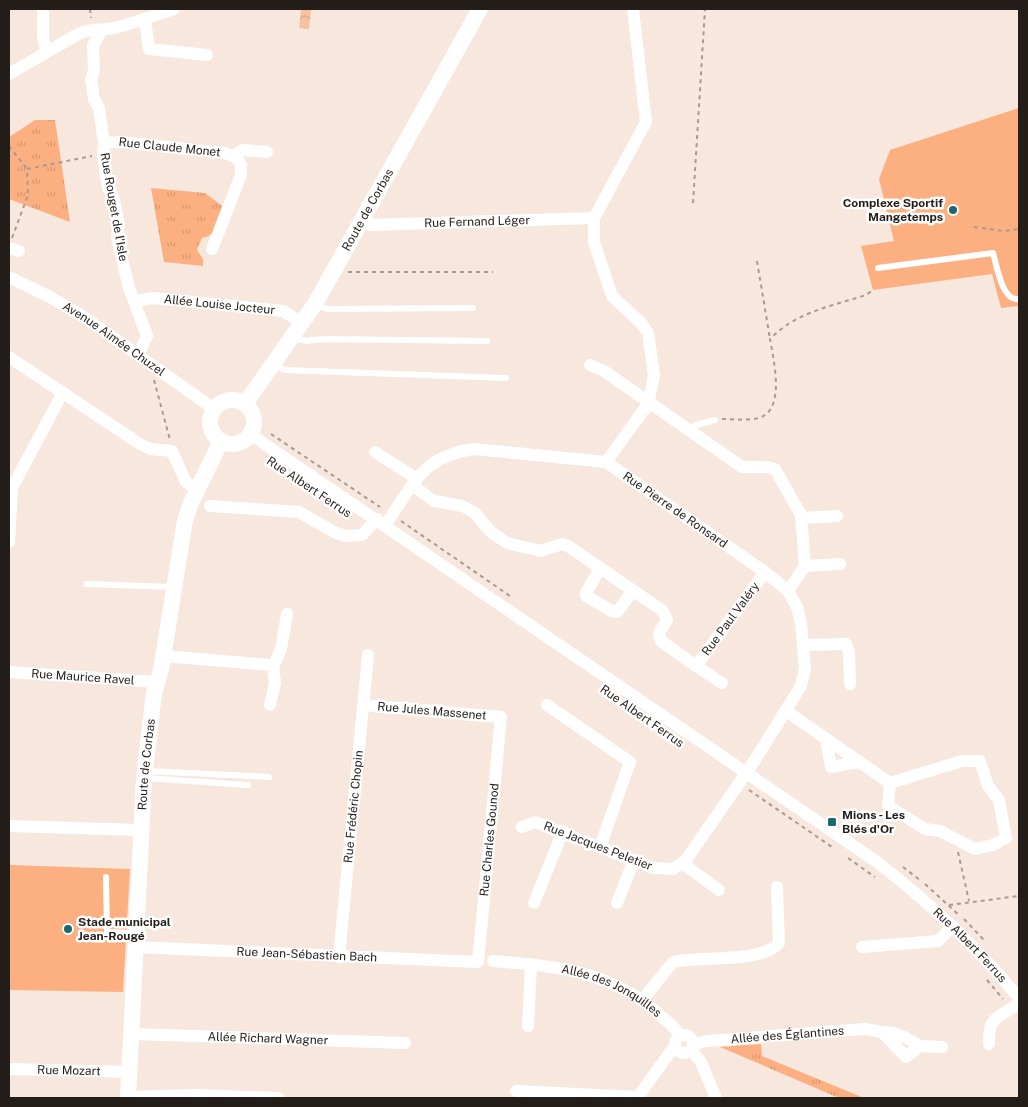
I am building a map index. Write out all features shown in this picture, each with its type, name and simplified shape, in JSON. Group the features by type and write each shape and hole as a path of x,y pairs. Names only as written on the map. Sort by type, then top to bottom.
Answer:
{"street":[{"path":"43,9 43,37 46,51"},
{"path":"9,74 46,51 92,28 102,30 145,19 171,9"},
{"name":"Route de Corbas","path":"245,404 294,338 315,304 480,9"},
{"path":"606,462 648,404 654,375 648,333 641,322 612,296 594,242 594,218 646,122 633,9"},
{"path":"145,19 149,49 207,55"},
{"name":"Rue Rouget de l'Isle","path":"102,30 93,45 94,71 92,79 94,100 100,108 108,189 113,195 119,226 117,238 134,301 147,336 138,355"},
{"name":"Rue Claude Monet","path":"103,149 120,142 234,156 242,150 267,152"},
{"name":"Rue Claude Monet","path":"212,250 241,174 241,165 234,156"},
{"name":"Rue Fernand Léger","path":"362,221 370,225 594,218"},
{"name":"Avenue Aimée Chuzel","path":"9,277 50,296 138,355 214,410"},
{"name":"Allée Louise Jocteur","path":"134,301 153,298 282,311 303,323"},
{"path":"9,357 145,447 155,450 170,450 174,454 186,482 197,489"},
{"path":"590,366 604,371 648,404 742,467 767,467 775,469 801,518 805,566 788,591"},
{"path":"9,542 12,488 63,392"},
{"path":"231,400 245,404 252,414 254,422 250,434 236,444 221,441 214,436 210,426 214,410 220,404 231,400"},
{"name":"Rue Albert Ferrus","path":"250,434 381,522 743,778 877,862 914,890 953,926 1017,1003"},
{"name":"Route de Corbas","path":"128,1097 140,830 144,775 157,682 185,520 197,489 221,441"},
{"name":"Rue Pierre de Ronsard","path":"210,506 299,512 346,536 362,536 381,522 425,468 437,460 462,451 474,449 606,462 765,572 788,591 797,607 803,644 803,677 801,686 743,778"},
{"path":"375,452 414,482"},
{"name":"Rue Paul Valéry","path":"414,482 434,501 462,506 474,512 491,532 507,543 541,551 562,544 600,568 666,615 666,620 659,629 658,636 661,641 722,684"},
{"path":"801,518 837,516"},
{"path":"805,566 840,564"},
{"path":"600,568 586,592 586,596 617,612 633,591"},
{"name":"Rue Paul Valéry","path":"696,666 765,572"},
{"path":"270,705 275,683 273,667 281,649 287,614"},
{"path":"803,644 846,644 849,652 850,684"},
{"name":"Rue Frédéric Chopin","path":"339,957 368,655"},
{"path":"163,656 273,667"},
{"name":"Rue Maurice Ravel","path":"9,672 157,682"},
{"name":"Rue Jules Massenet","path":"364,705 501,717"},
{"path":"547,705 630,762 600,848"},
{"path":"786,711 890,783"},
{"name":"Rue Charles Gounod","path":"478,962 501,717"},
{"path":"826,739 831,767 859,762"},
{"path":"962,761 980,761 988,786 998,800 1006,838 993,845 975,849 940,831 925,829 888,806 890,783 962,761"},
{"path":"719,890 682,863 743,778"},
{"name":"Rue Jacques Peletier","path":"522,827 535,822 653,868 673,869 682,863"},
{"path":"9,826 140,830"},
{"path":"534,902 563,832"},
{"path":"618,903 634,860"},
{"path":"644,999 673,962 690,958 760,955 773,950 779,943 777,887"},
{"path":"862,947 938,941 953,926"},
{"name":"Rue Jean-Sébastien Bach","path":"135,940 339,957 478,962"},
{"name":"Allée des Jonquilles","path":"493,962 570,969 610,982 644,999 677,1041"},
{"path":"528,1026 531,964"},
{"path":"989,1044 989,1026 993,1020 1017,1003"},
{"name":"Allée des Églantines","path":"693,1047 707,1040 865,1029 882,1032 906,1057 920,1046 942,1046"},
{"name":"Allée Richard Wagner","path":"132,1034 405,1043"},
{"path":"516,1091 638,1098 677,1041 683,1052 693,1047 716,1098"},
{"name":"Rue Mozart","path":"9,1069 130,1072"},
{"path":"128,1097 278,1098"}],"lane":[{"path":"878,268 993,253 1007,296 1014,300 1019,299"},
{"path":"315,304 327,309 473,308"},
{"path":"294,338 306,341 322,339 487,340"},
{"path":"274,365 285,370 506,378"},
{"path":"688,431 696,425 715,420"},
{"path":"86,584 174,587"},
{"path":"144,775 269,777"},
{"path":"144,775 248,785"},
{"path":"106,878 107,932 135,940"}],"path":[{"path":"693,203 705,9"},
{"path":"9,146 27,169 28,194 13,246"},
{"path":"27,169 103,149"},
{"path":"974,227 1003,231 1019,229"},
{"path":"1015,230 1016,234"},
{"path":"715,420 757,418 766,414 776,390 770,338 757,261"},
{"path":"336,268 347,272 494,272"},
{"path":"770,338 780,328 797,318 866,295 873,290"},
{"path":"159,370 154,384 170,435 170,450"},
{"path":"743,778 839,851"},
{"path":"954,838 969,901"},
{"path":"846,856 881,881"},
{"path":"949,905 1019,896"},
{"name":"Rue Albert Ferrus","path":"986,979 1017,1003"}],"green space":[{"name":"Complexe Sportif Mangetemps","path":"1019,108 1019,306 1001,308 992,274 873,290 861,246 894,241 879,179 890,150"},
{"path":"35,120 55,120 70,222 9,199 9,137"},
{"path":"151,188 205,193 225,208 215,231 202,238 197,250 203,259 203,266 164,262"},
{"name":"Stade municipal Jean-Rougé","path":"9,865 130,869 123,992 9,990"},
{"path":"761,1044 762,1056 864,1098 839,1098 720,1047"}],"water":[{"path":"301,9 311,10 309,29 299,28"}],"place":[{"name":"Complexe Sportif Mangetemps","path":"953,210"},
{"name":"Mions - Les Blés d'Or","path":"832,822"},
{"name":"Stade municipal Jean-Rougé","path":"68,929"}]}
